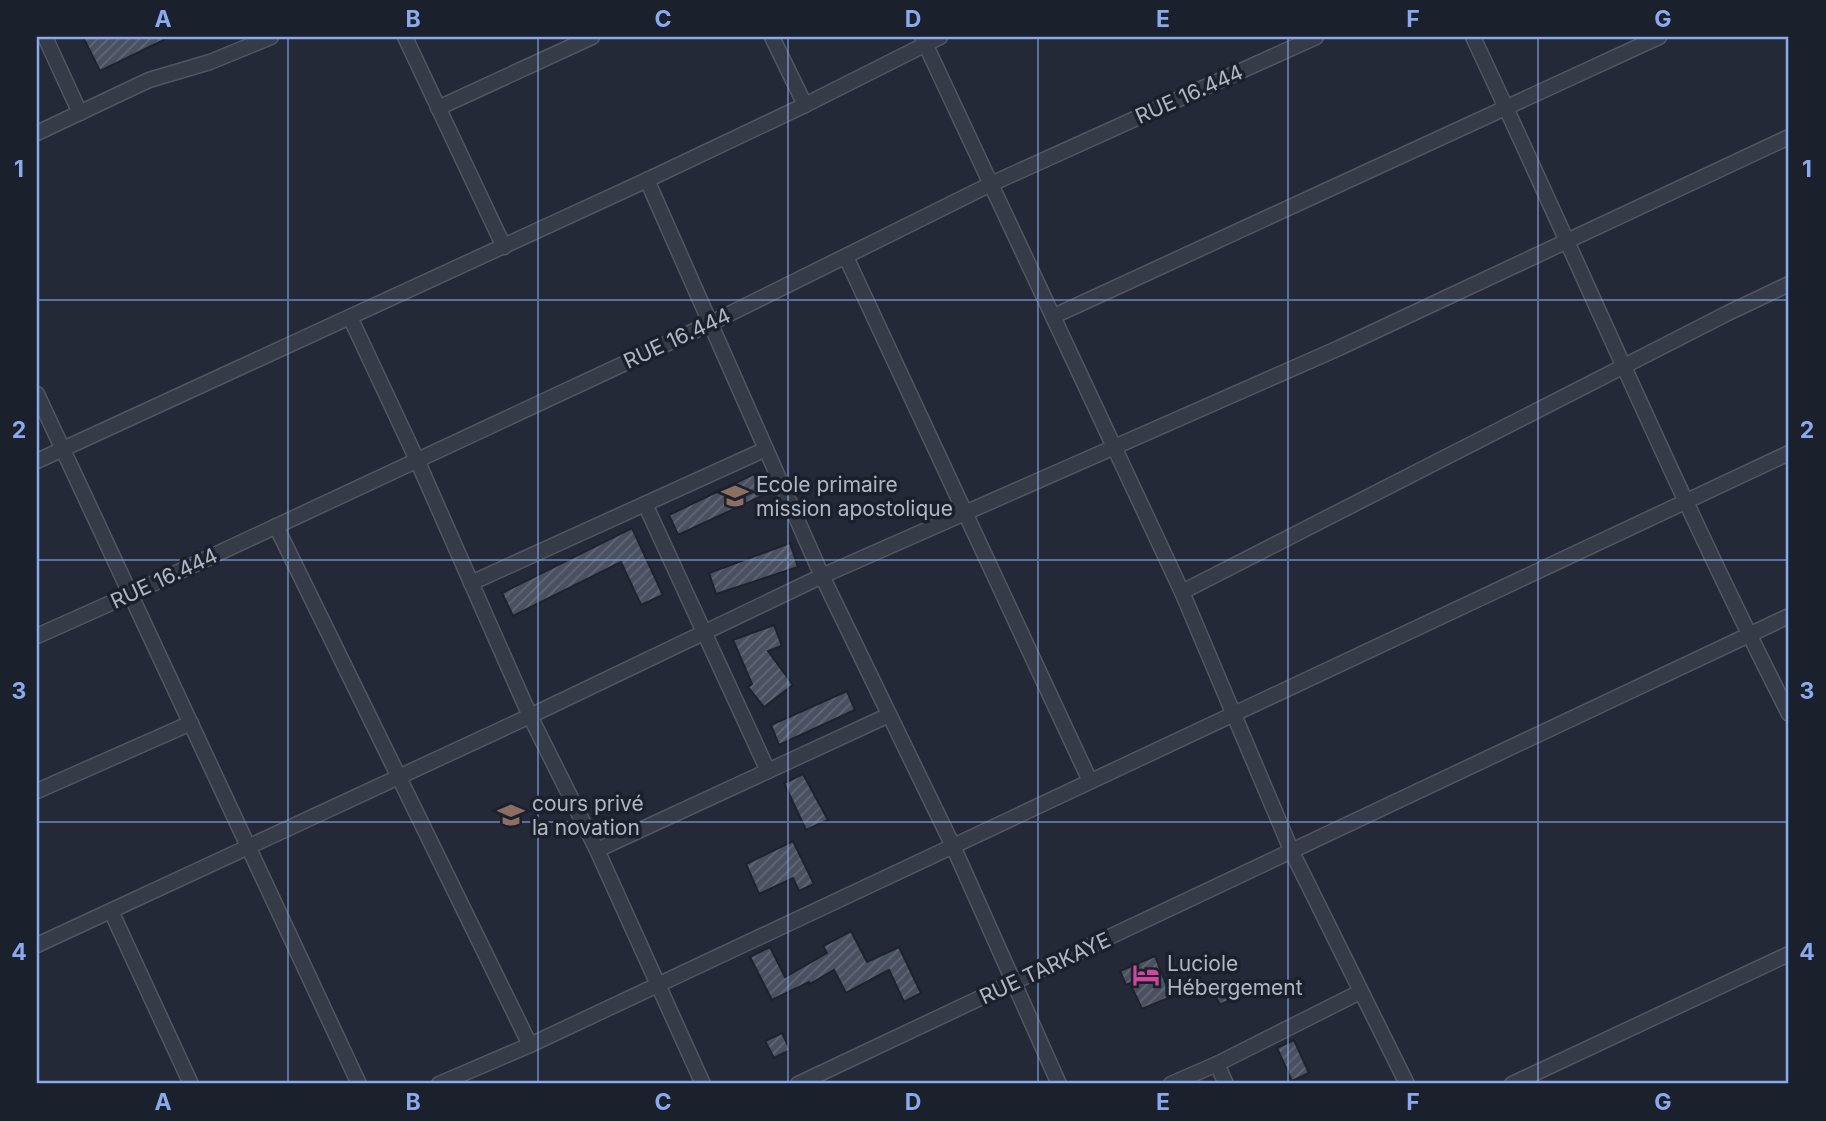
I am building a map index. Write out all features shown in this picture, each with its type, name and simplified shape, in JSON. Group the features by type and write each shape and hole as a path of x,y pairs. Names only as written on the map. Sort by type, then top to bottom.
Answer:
{"street":[{"path":"44,37 80,113"},
{"path":"37,133 149,80 210,62 271,37"},
{"path":"405,37 504,247"},
{"path":"438,108 592,37"},
{"path":"772,37 805,105"},
{"path":"37,461 647,180 805,105 924,40 940,37"},
{"name":"RUE 16.444","path":"37,635 131,594 710,323 991,184 1316,37"},
{"path":"1473,37 1623,367 1789,714"},
{"path":"1054,316 1658,37"},
{"path":"924,40 1182,592 1292,852 1407,1084"},
{"path":"37,945 530,716 822,576 1339,348 1789,137"},
{"path":"647,180 822,576 953,846 1059,1084"},
{"path":"846,257 1090,781"},
{"path":"1182,592 1789,284"},
{"path":"350,317 418,460 530,716 597,850 703,1084"},
{"path":"37,394 359,1084"},
{"path":"471,583 766,449"},
{"path":"439,1084 530,1045 1789,453"},
{"path":"645,504 768,771"},
{"path":"275,526 530,1045"},
{"name":"RUE TARKAYE","path":"797,1084 1789,616"},
{"path":"597,850 889,715"},
{"path":"37,791 191,723"},
{"path":"111,911 191,1084"},
{"path":"1512,1084 1789,954"},
{"path":"1171,1084 1217,1064 1360,992"},
{"path":"1217,1064 1226,1084"}],"building":[{"path":"83,37 170,37 100,71"},
{"path":"754,474 764,495 678,535 669,515"},
{"path":"632,528 663,595 641,605 621,562 513,616 502,593"},
{"path":"790,543 798,567 716,594 709,573"},
{"path":"774,625 782,646 768,651 793,685 764,707 748,687 752,684 733,640"},
{"path":"847,691 855,710 779,745 771,725"},
{"path":"803,774 828,820 806,830 784,783"},
{"path":"793,841 814,884 799,891 793,878 759,894 746,864"},
{"path":"851,931 867,962 899,947 921,993 904,1002 889,970 846,993 834,970 810,984 809,982 772,1000 750,957 770,947 785,977 827,953 823,946"},
{"path":"1155,956 1171,997 1142,1009 1130,983 1126,985 1120,971"},
{"path":"1224,982 1232,999 1220,1005 1212,989"},
{"path":"782,1033 790,1050 774,1058 765,1041"},
{"path":"1294,1040 1309,1073 1292,1081 1277,1048"}],"place":[{"name":"Ecole primaire mission apostolique","path":"735,496"},
{"name":"cours privé la novation","path":"511,815"},
{"name":"Luciole Hébergement","path":"1146,975"}]}
